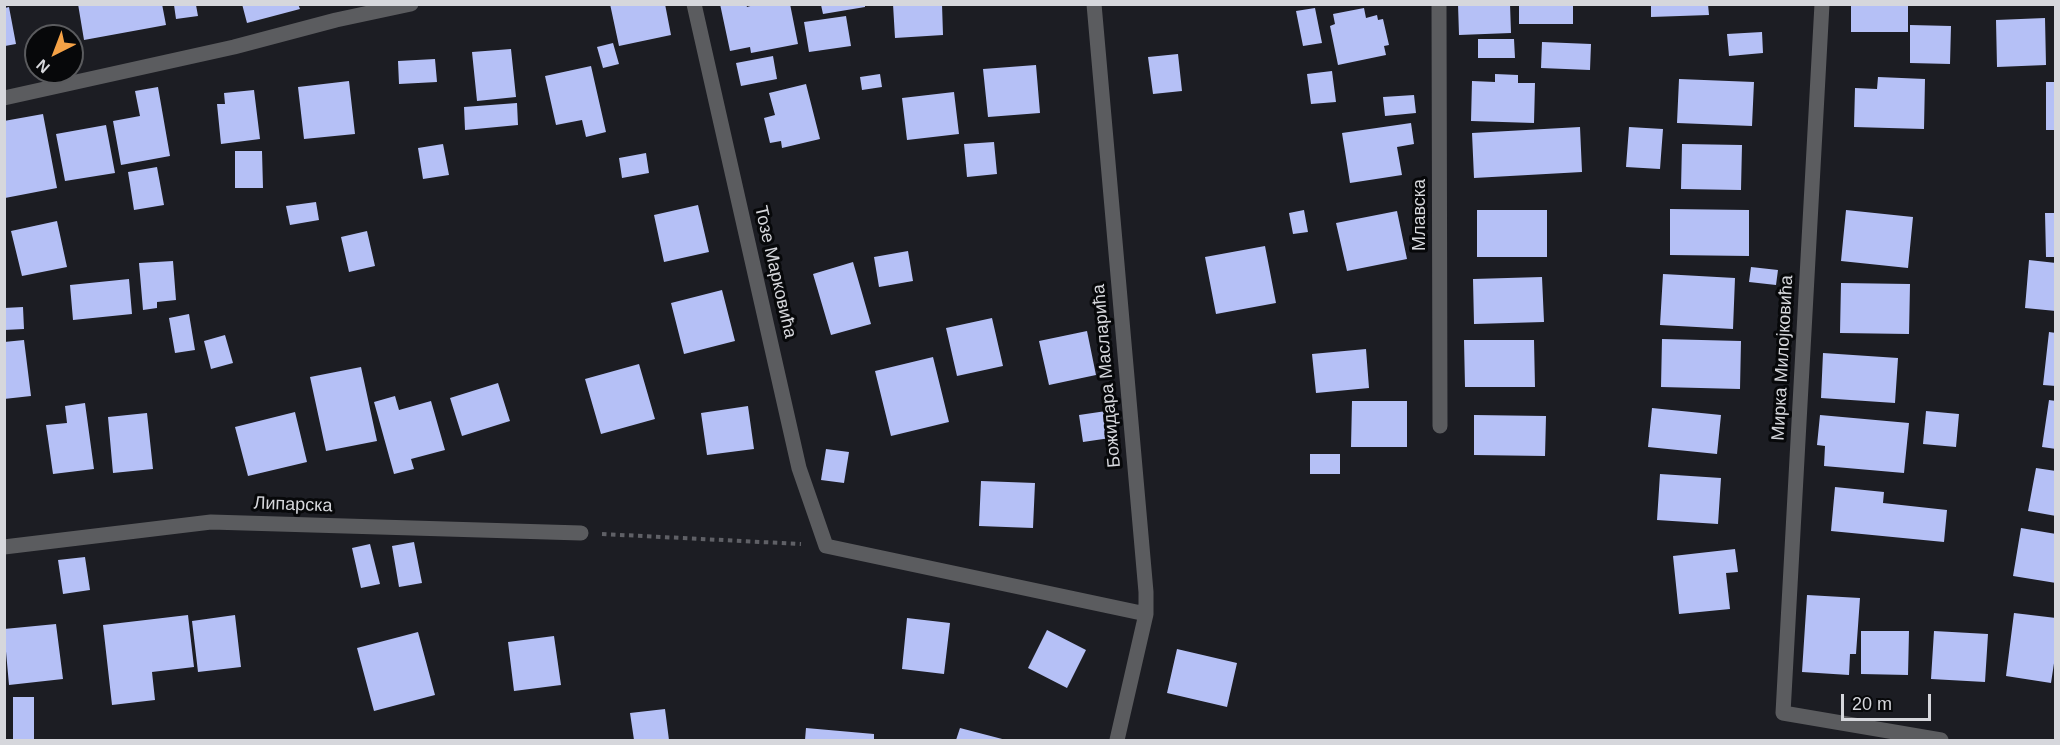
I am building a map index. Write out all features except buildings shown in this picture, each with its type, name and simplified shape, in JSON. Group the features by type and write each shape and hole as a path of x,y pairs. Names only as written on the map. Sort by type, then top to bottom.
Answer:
{"street":[{"path":"4,98 234,47 334,12 411,4"},
{"name":"Тозе Марковића","path":"694,4 799,468 826,546"},
{"name":"Божидара Масларића","path":"1094,4 1146,592 1146,614 1117,741"},
{"name":"Млавска","path":"1439,4 1440,426"},
{"name":"Мирка Милојковића","path":"1822,4 1783,713 1941,741"},
{"name":"Липарска","path":"4,547 211,522 581,533"},
{"path":"826,546 1146,614"}],"path":[{"path":"581,533 826,546"}]}
